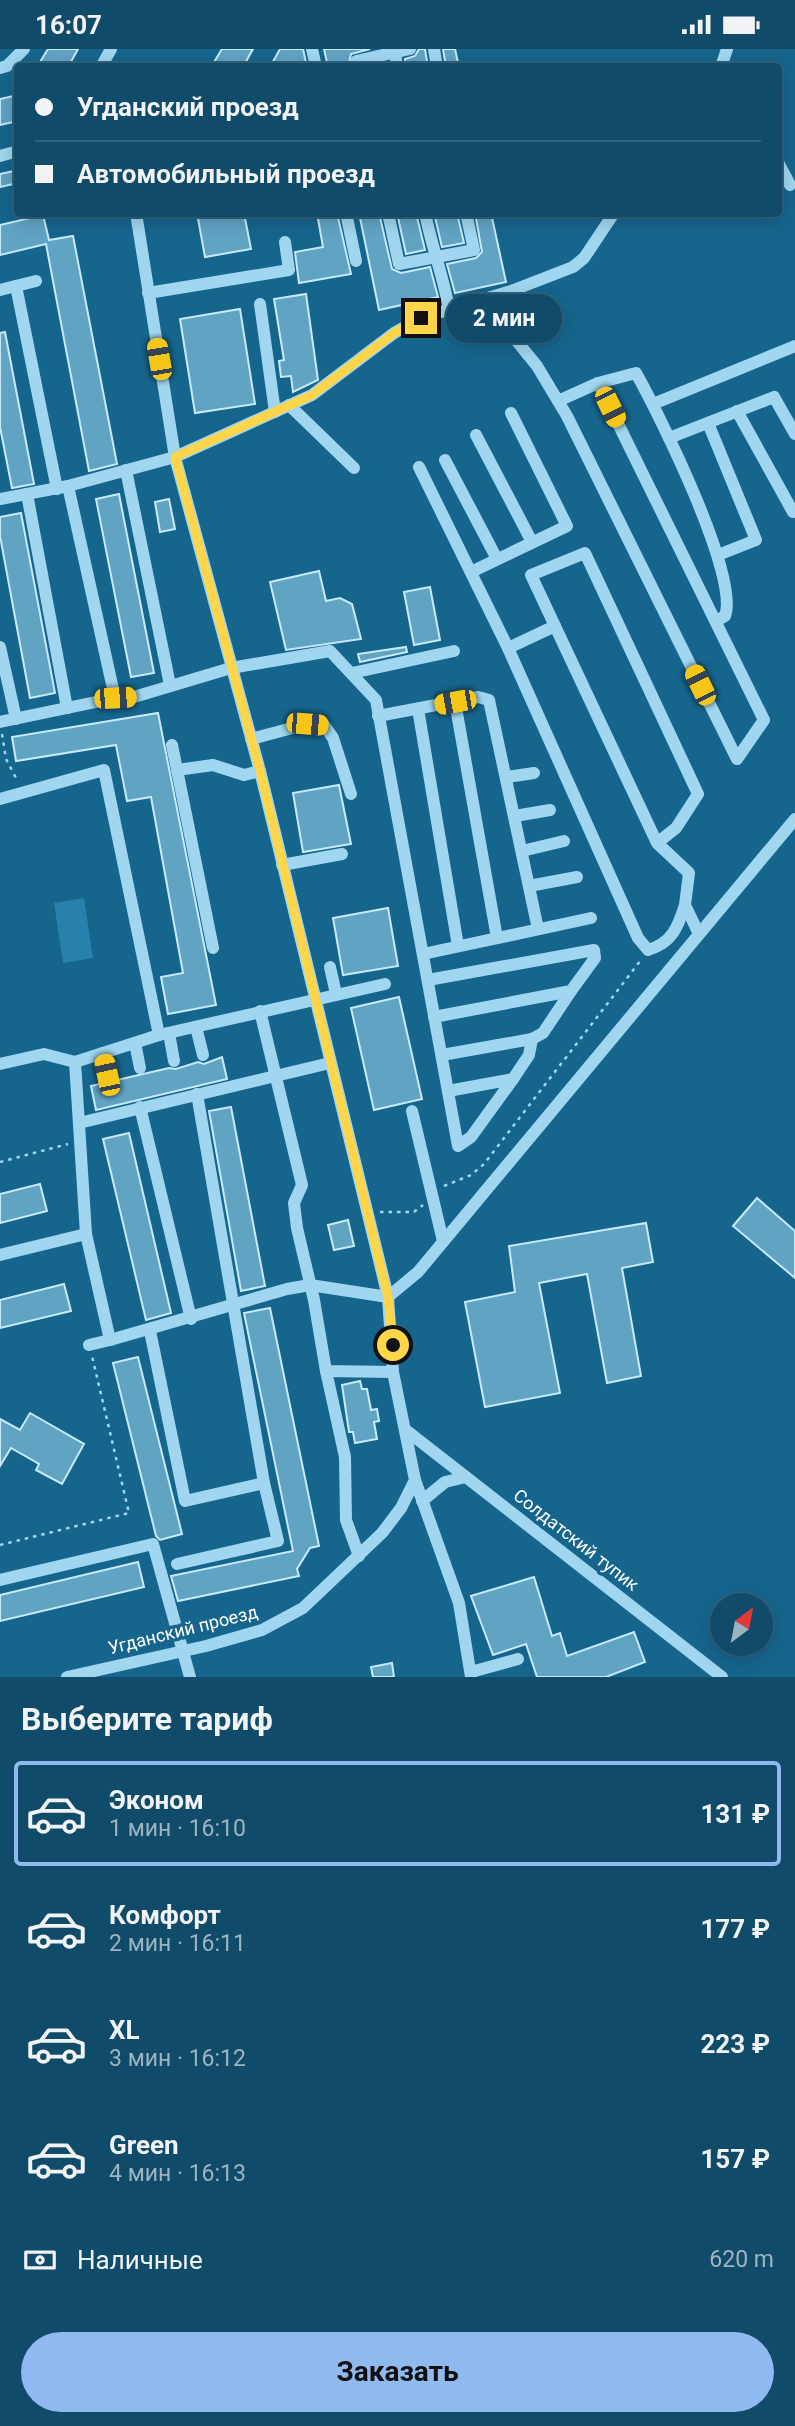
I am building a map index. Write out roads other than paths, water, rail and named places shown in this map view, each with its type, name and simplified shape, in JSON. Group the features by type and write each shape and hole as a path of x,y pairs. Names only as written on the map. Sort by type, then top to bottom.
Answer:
{"street":[{"path":"0,68 7,66 24,49"},
{"path":"356,63 401,50"},
{"path":"782,170 790,185"},
{"path":"137,217 175,457 260,771 388,1297 393,1372 415,1480 459,1603 471,1675 518,1659"},
{"path":"347,217 356,261"},
{"path":"389,217 398,264 474,250 467,217"},
{"path":"426,217 433,257 440,264 449,309"},
{"path":"0,499 62,488 175,457 312,395 394,333 421,318 491,297 573,267 584,257 611,217"},
{"path":"148,293 289,270 285,242"},
{"path":"0,290 36,281"},
{"path":"16,286 62,488 115,698"},
{"path":"491,297 507,329 537,366 558,401 737,759 764,720 598,383"},
{"path":"260,304 275,412"},
{"path":"653,404 795,346"},
{"path":"558,401 598,383 636,373 669,438 718,555 729,605 725,616 716,621"},
{"path":"669,438 774,397 795,434"},
{"path":"289,405 354,468"},
{"path":"737,411 793,512"},
{"path":"471,572 567,526 511,413"},
{"path":"708,423 757,540 718,555"},
{"path":"476,435 532,542"},
{"path":"445,460 497,559"},
{"path":"419,467 508,648 638,938 648,950 663,946 678,929 685,905 689,873 657,843 531,575 585,553 698,794 677,828 657,843"},
{"path":"125,470 170,684"},
{"path":"27,494 67,708"},
{"path":"508,648 555,625"},
{"path":"0,647 16,719"},
{"path":"0,724 115,698 134,697 170,684 231,668 330,651 376,700 458,1146 471,1137 513,1079 529,1055 532,1038"},
{"path":"352,673 454,651"},
{"path":"378,716 478,697 488,699 538,929"},
{"path":"455,702 497,938"},
{"path":"418,709 458,946"},
{"path":"251,739 307,724 324,725 333,738 351,794"},
{"path":"172,745 213,948"},
{"path":"177,770 214,765 244,775 260,771"},
{"path":"0,799 104,770 164,1034 174,1061"},
{"path":"507,777 534,773"},
{"path":"514,816 550,810"},
{"path":"89,1345 150,1331 233,1303 310,1285 388,1297 418,1272 795,819"},
{"path":"522,851 564,841"},
{"path":"282,865 342,854"},
{"path":"529,886 577,877"},
{"path":"685,905 699,934"},
{"path":"423,954 591,918"},
{"path":"428,979 594,950 595,958 543,1033 532,1038 442,1055"},
{"path":"330,967 335,994"},
{"path":"0,1064 44,1053 75,1062 164,1034 385,983"},
{"path":"434,1017 571,991"},
{"path":"260,1011 302,1185 294,1203 345,1457 346,1520 359,1556"},
{"path":"196,1027 203,1055"},
{"path":"135,1043 140,1067"},
{"path":"102,1053 107,1075"},
{"path":"75,1062 86,1234 110,1340"},
{"path":"79,1123 330,1063"},
{"path":"448,1091 513,1079"},
{"path":"177,1564 278,1541 264,1483 197,1094"},
{"path":"140,1107 191,1319"},
{"path":"411,1111 443,1241"},
{"path":"0,1255 86,1234"},
{"path":"150,1331 185,1501 264,1483"},
{"path":"326,1371 393,1372"},
{"name":"Солдатский тупик","path":"407,1431 722,1677"},
{"path":"422,1501 445,1482 466,1477"},
{"name":"Угданский проезд","path":"66,1677 185,1651 261,1630 303,1608 359,1556 401,1508 415,1480"},
{"path":"0,1580 153,1544 185,1651 190,1677"}]}
